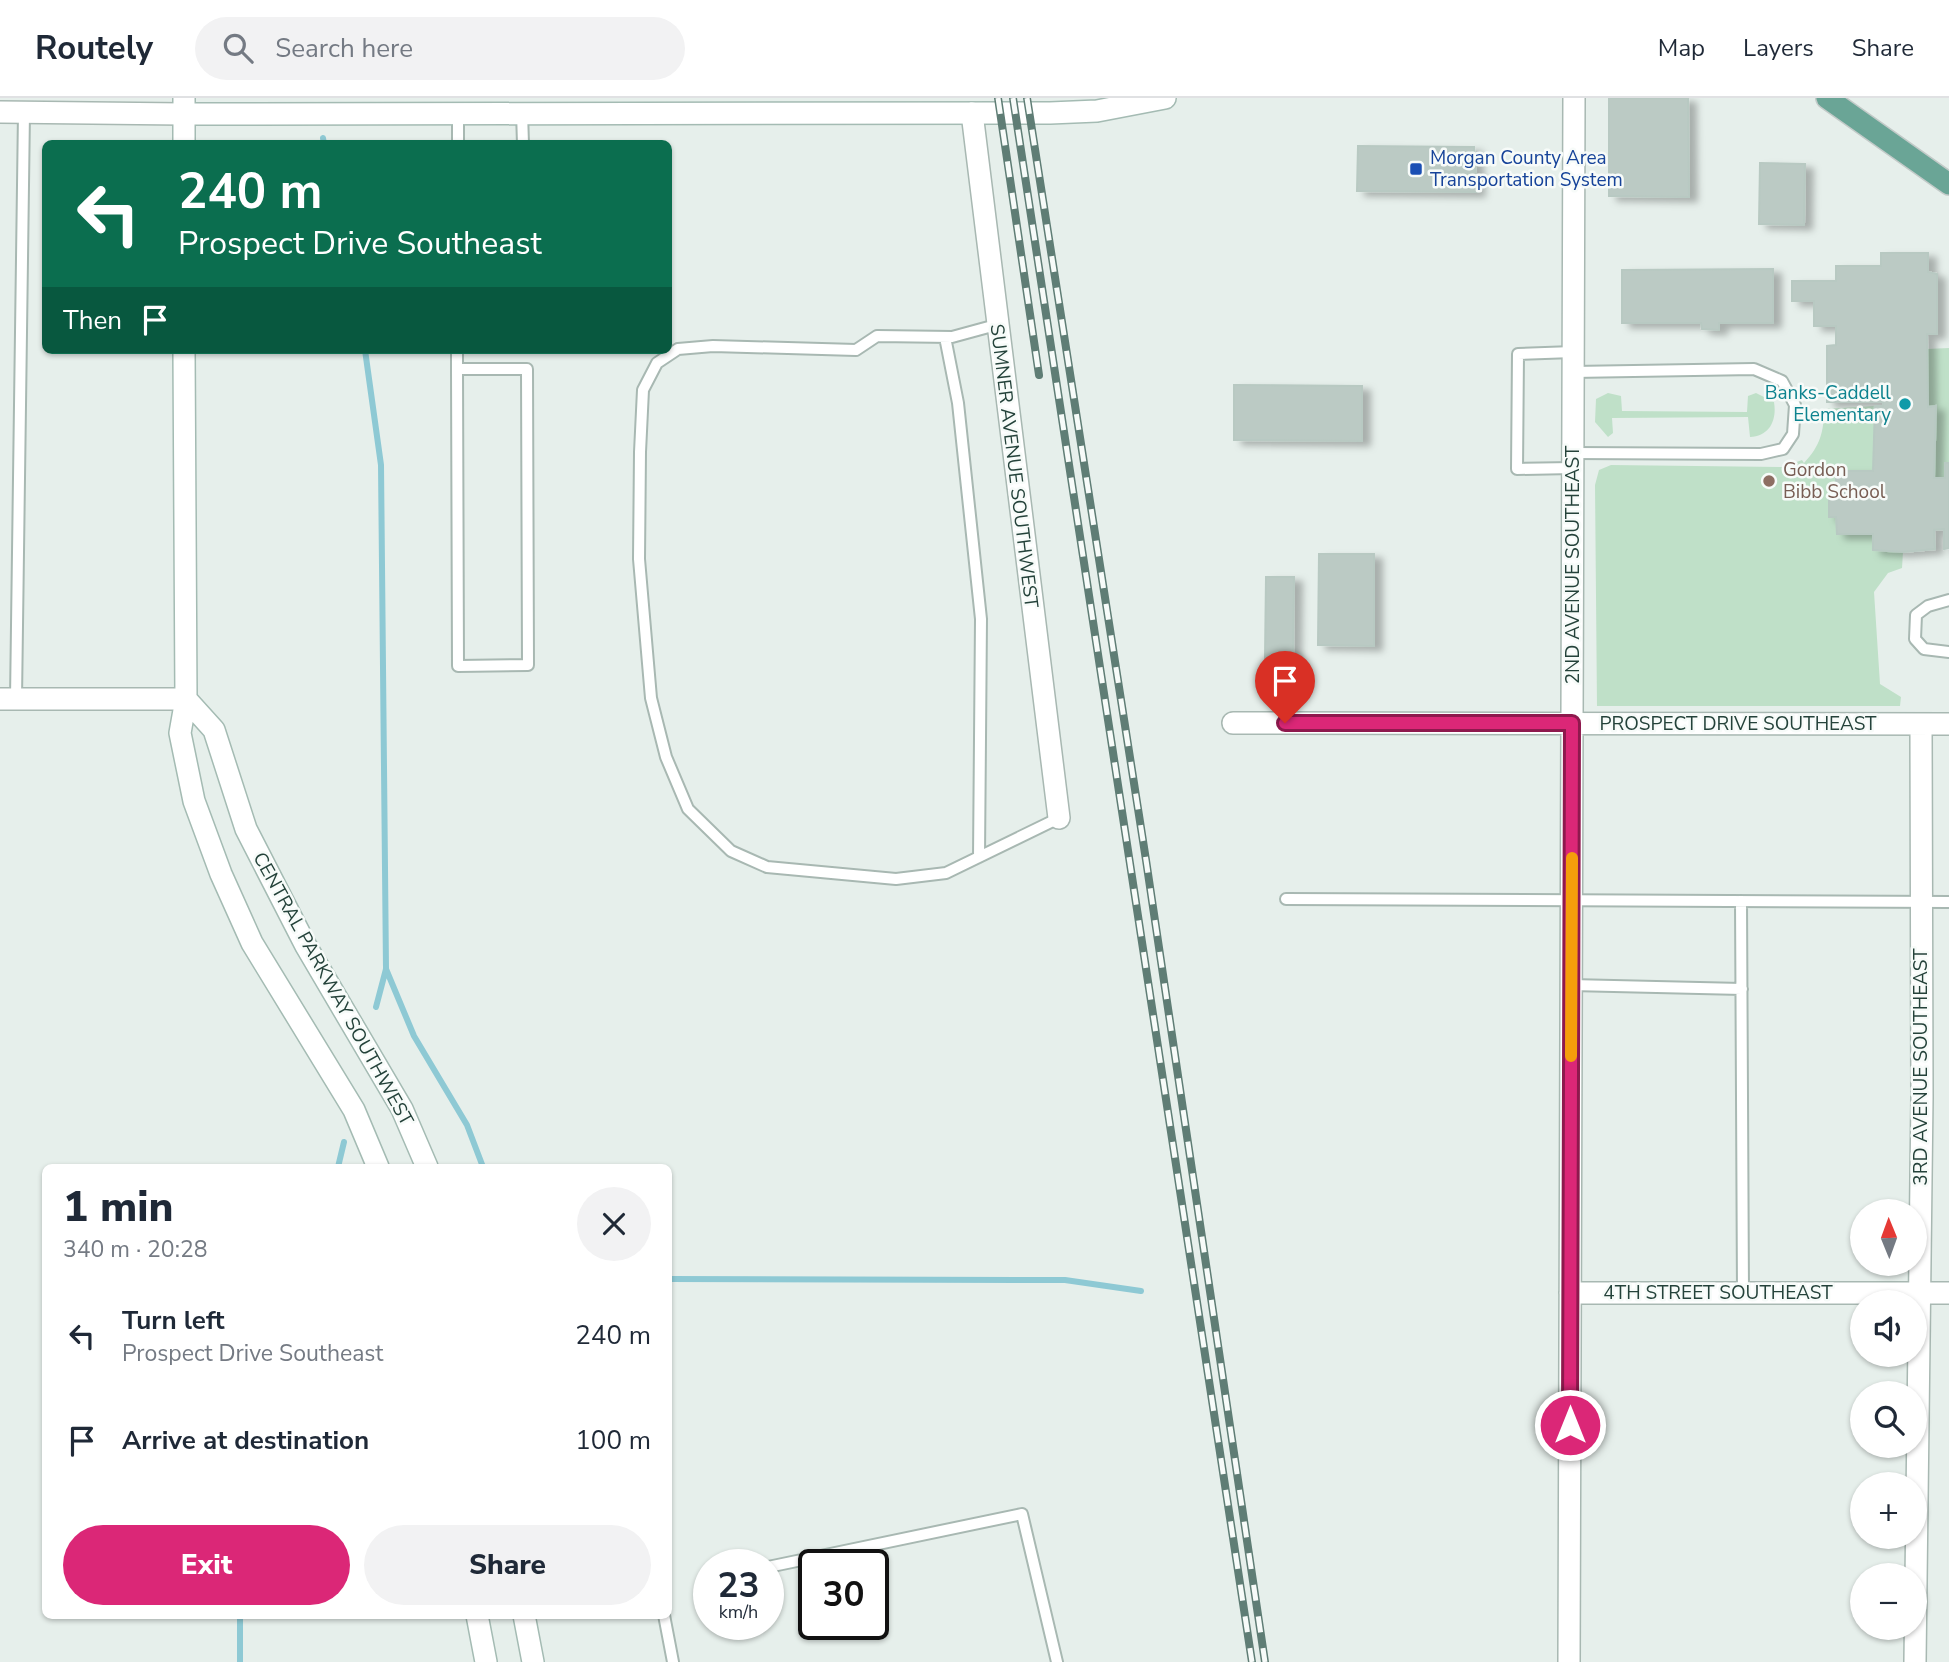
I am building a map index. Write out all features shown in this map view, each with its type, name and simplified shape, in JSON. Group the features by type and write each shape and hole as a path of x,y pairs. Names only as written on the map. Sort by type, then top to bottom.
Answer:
{"main road":[{"path":"1827,98 1949,184"}],"street":[{"path":"0,112 184,106 458,113 528,108 1029,113 1097,111 1165,98"},
{"name":"2ND AVENUE SOUTHEAST","path":"1569,1662 1574,98"},
{"path":"184,106 184,140"},
{"name":"SUMNER AVENUE SOUTHWEST","path":"972,113 996,325 1059,818"},
{"name":"CENTRAL PARKWAY SOUTHWEST","path":"184,354 186,699 180,733 194,801 221,874 251,943 355,1110 377,1164"},
{"path":"8,699 186,699"},
{"name":"CENTRAL PARKWAY SOUTHWEST","path":"186,699 214,730 251,839 306,946 402,1109 426,1164"},
{"name":"PROSPECT DRIVE SOUTHEAST","path":"1233,723 1949,724"},
{"name":"3RD AVENUE SOUTHEAST","path":"1919,1290 1921,724"},
{"name":"4TH STREET SOUTHEAST","path":"1570,1293 1850,1293"},
{"name":"4TH STREET SOUTHEAST","path":"1927,1293 1949,1293"},
{"name":"3RD AVENUE SOUTHEAST","path":"1915,1662 1918,1367"},
{"path":"478,1619 486,1662"},
{"path":"526,1619 533,1662"}],"lane":[{"path":"524,140 528,108"},
{"path":"8,699 24,112"},
{"path":"458,113 458,140"},
{"path":"672,353 678,349 713,346 856,350 877,337 945,337 996,325"},
{"path":"945,337 958,404 981,619 979,857"},
{"path":"457,354 457,369 458,666 528,665 527,369 457,369"},
{"path":"670,354 657,363 643,390 639,559 651,698 666,757 688,809 731,851 766,867 896,879 946,873 1059,818"},
{"path":"1518,354 1573,362 1754,369 1782,382 1795,405 1793,434 1783,449 1772,451 1573,461 1517,469 1518,354"},
{"path":"1949,600 1928,606 1916,615 1915,639 1924,649 1949,652"},
{"path":"1286,898 1949,902"},
{"path":"1741,901 1743,1293"},
{"path":"1571,985 1742,989"},
{"path":"784,1564 1022,1514 1057,1662"},
{"path":"665,1619 673,1662"}],"green space":[{"path":"1949,348 1949,463 1945,463 1945,478 1934,478 1936,407 1928,407 1927,349"},
{"path":"1608,393 1621,396 1622,411 1747,412 1748,396 1756,393 1774,402 1774,415 1771,426 1763,434 1750,437 1748,417 1612,418 1613,433 1608,437 1595,422 1596,399"},
{"path":"1875,406 1873,471 1829,487 1830,517 1836,517 1837,534 1873,534 1894,552 1903,552 1902,568 1888,573 1874,592 1880,684 1901,697 1900,706 1597,706 1595,485 1599,470 1611,465 1783,467 1802,460 1804,463 1820,438 1824,409"}],"building":[{"path":"1609,98 1688,98 1689,197 1609,196"},
{"name":"Morgan County Area Transportation System","path":"1358,146 1474,147 1477,192 1357,191"},
{"path":"1760,163 1805,164 1804,225 1759,224"},
{"name":"Banks-Caddell Elementary","path":"1881,253 1928,253 1928,272 1937,274 1937,334 1927,334 1928,407 1936,406 1934,478 1945,478 1945,463 1949,463 1949,548 1944,549 1944,529 1934,530 1935,549 1903,552 1873,550 1873,534 1837,534 1836,517 1829,517 1829,487 1836,487 1836,471 1873,471 1875,406 1883,406 1883,402 1827,402 1827,346 1836,345 1836,326 1814,326 1814,301 1792,301 1792,281 1836,281 1836,266 1881,266"},
{"path":"1773,269 1773,323 1719,323 1719,330 1702,329 1701,323 1622,323 1622,270"},
{"path":"1234,385 1362,386 1362,441 1234,440"},
{"path":"1319,554 1374,554 1374,646 1318,645"},
{"path":"1266,577 1294,577 1293,659 1265,658"}],"waterway":[{"path":"366,354 381,465 386,969 376,1007"},
{"path":"386,969 414,1036 467,1125 482,1164"},
{"path":"339,1164 344,1142"},
{"path":"672,1279 1065,1280 1141,1291"},
{"path":"240,1619 240,1662"}],"railway":[{"path":"998,98 1039,375"},
{"path":"1013,98 1252,1662"},
{"path":"1027,98 1146,860 1265,1662"}],"slow traffic":[{"path":"1571,1056 1572,858"}],"place":[{"name":"Morgan County Area Transportation System","path":"1416,169"},
{"name":"Banks-Caddell Elementary","path":"1905,404"},
{"name":"Gordon Bibb School","path":"1769,481"}],"route":[{"path":"1285,723 1572,723 1570,1425"}]}
